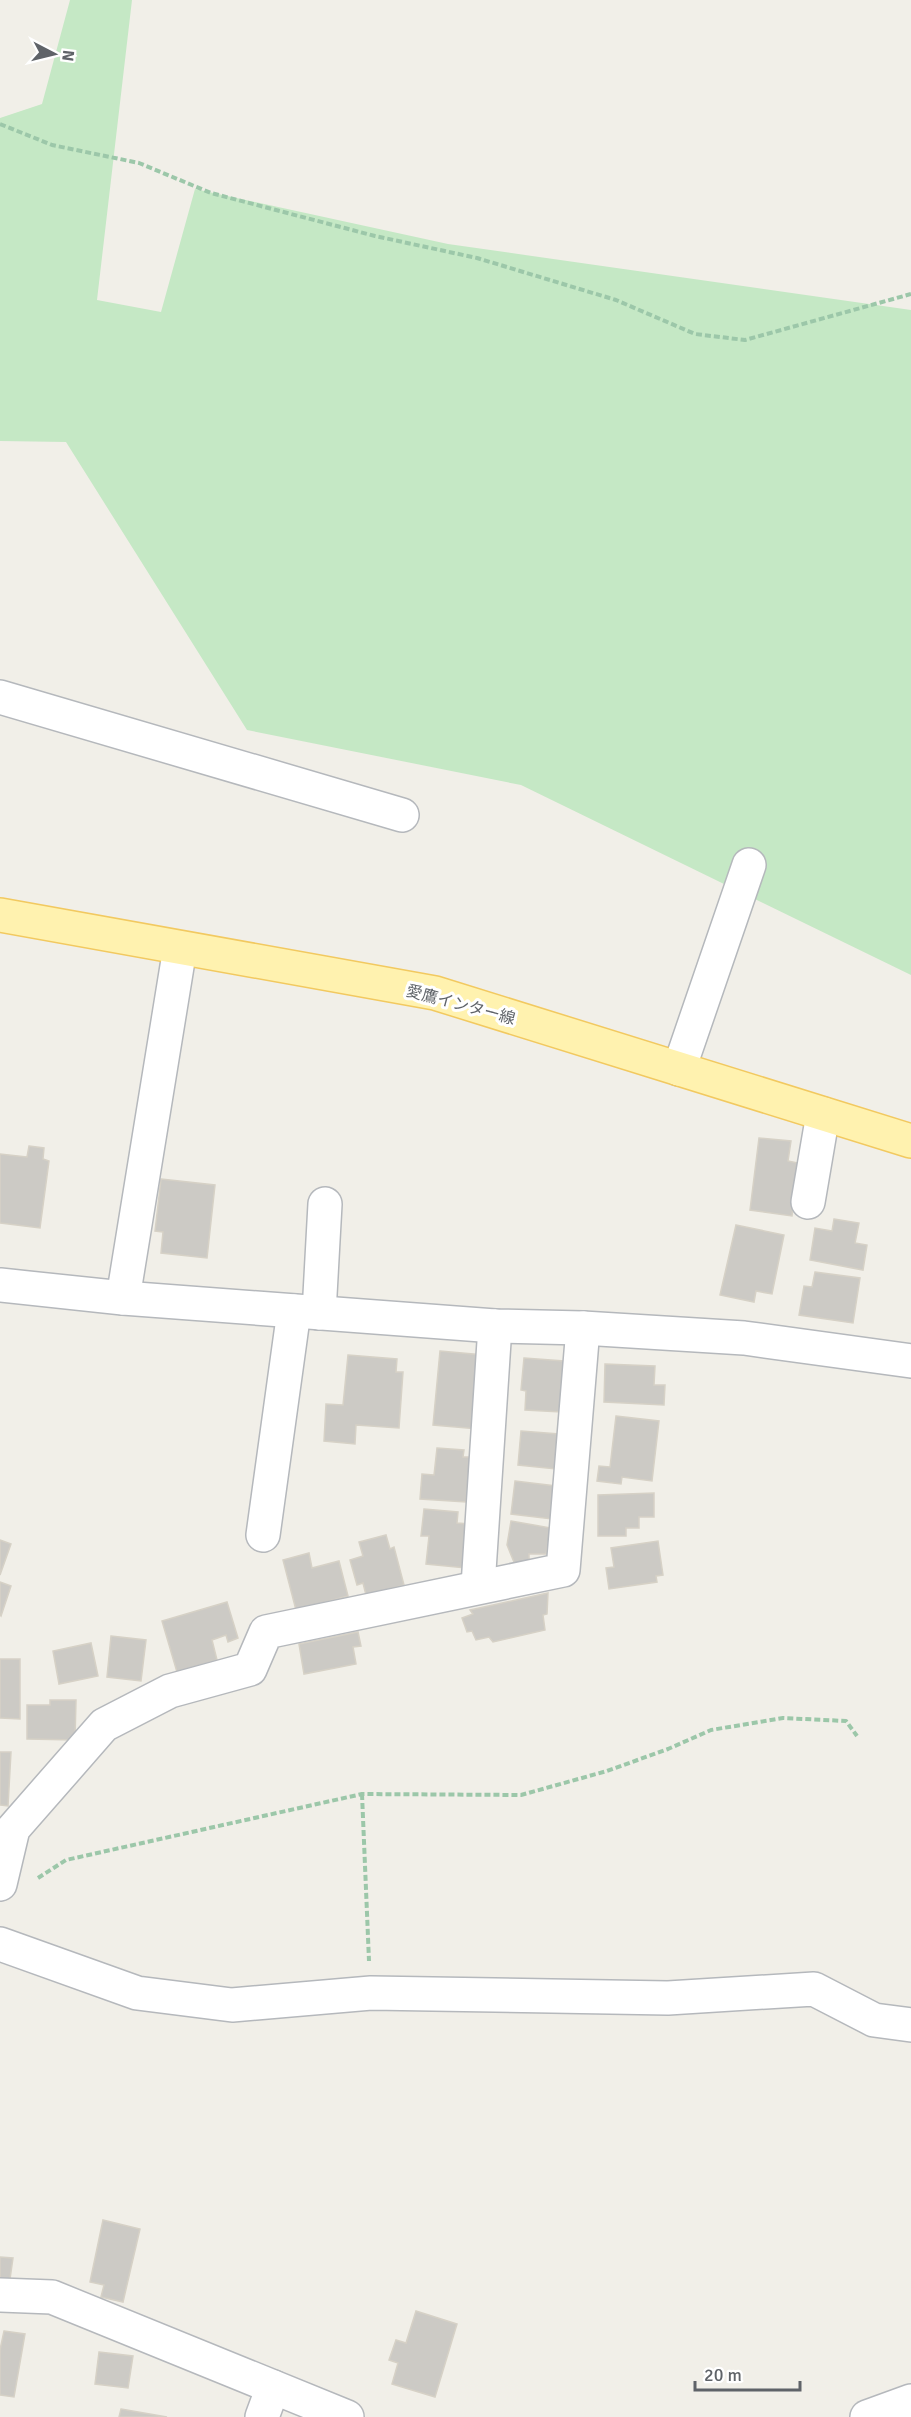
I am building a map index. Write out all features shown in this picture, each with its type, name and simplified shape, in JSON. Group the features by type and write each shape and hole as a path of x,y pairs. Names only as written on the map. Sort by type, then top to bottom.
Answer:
{"main road":[{"name":"愛鷹インター線","path":"0,915 435,993 911,1141"}],"street":[{"path":"0,697 402,815"},
{"path":"679,1069 749,865"},
{"path":"123,1298 180,948"},
{"path":"808,1202 823,1114"},
{"path":"263,1535 307,1312 325,1204"},
{"path":"0,1285 123,1298 495,1326 583,1328 744,1338 911,1361"},
{"path":"478,1586 495,1326"},
{"path":"14,1884 7,1827 104,1725 170,1691 250,1669 266,1632 563,1570 583,1328"},
{"path":"0,1944 137,1993 232,2005 371,1993 668,1998 814,1989 874,2020 911,2025"},
{"path":"0,2295 52,2297 348,2417"},
{"path":"262,2417 273,2387"},
{"path":"867,2417 911,2401"}],"path":[{"path":"0,124 51,145 139,164 211,193 375,236 477,258 606,297 695,334 745,340 911,294"},
{"path":"14,1884 66,1860 362,1794 521,1795 617,1767 668,1749 711,1730 783,1718 846,1721 857,1736"},
{"path":"362,1794 371,1993"}],"green space":[{"path":"70,0 132,0 97,300 161,312 195,189 448,244 911,310 911,975 521,785 247,730 66,442 0,441 0,118 42,104"}],"building":[{"path":"759,1138 791,1141 788,1161 798,1163 792,1216 750,1210"},
{"path":"29,1146 44,1148 43,1159 49,1161 40,1228 0,1223 0,1154 27,1157"},
{"path":"161,1179 215,1185 207,1258 161,1253 163,1232 155,1231"},
{"path":"834,1219 859,1223 855,1243 867,1245 863,1270 810,1260 815,1228 832,1231"},
{"path":"736,1225 784,1235 772,1294 756,1291 754,1302 720,1295"},
{"path":"815,1272 860,1278 853,1323 799,1315 804,1286 812,1287"},
{"path":"440,1351 484,1355 478,1429 433,1425"},
{"path":"348,1355 397,1359 396,1372 403,1372 399,1428 356,1425 355,1444 324,1441 326,1404 343,1405"},
{"path":"524,1358 564,1361 561,1412 525,1410 526,1391 521,1390"},
{"path":"605,1364 655,1366 654,1385 665,1385 664,1405 604,1402"},
{"path":"616,1416 659,1421 652,1481 622,1477 621,1484 597,1481 599,1466 610,1467"},
{"path":"521,1431 559,1434 556,1469 518,1465"},
{"path":"437,1448 464,1450 463,1457 470,1457 466,1502 420,1499 422,1474 434,1475"},
{"path":"515,1481 556,1486 552,1519 511,1514"},
{"path":"654,1493 654,1517 639,1517 639,1528 626,1528 626,1536 598,1536 598,1495"},
{"path":"424,1509 458,1512 457,1523 470,1524 466,1568 426,1564 429,1536 421,1536"},
{"path":"511,1521 551,1528 546,1554 529,1554 529,1563 514,1562 507,1545"},
{"path":"386,1535 390,1549 394,1547 404,1585 366,1595 363,1583 357,1585 350,1560 363,1556 359,1542"},
{"path":"0,1540 11,1544 0,1575"},
{"path":"658,1541 663,1575 656,1576 657,1582 609,1589 606,1568 614,1567 611,1548"},
{"path":"309,1553 312,1568 339,1561 348,1596 296,1610 283,1560"},
{"path":"0,1582 11,1586 1,1616 0,1615"},
{"path":"548,1593 547,1614 543,1615 545,1630 493,1642 489,1637 476,1640 472,1631 467,1632 462,1618 473,1614 470,1610"},
{"path":"227,1602 238,1638 228,1642 226,1635 212,1640 217,1660 177,1672 162,1621"},
{"path":"358,1632 361,1646 353,1647 356,1664 304,1674 299,1644"},
{"path":"111,1636 146,1640 141,1681 107,1677"},
{"path":"91,1643 98,1676 59,1684 53,1651"},
{"path":"0,1659 20,1659 20,1719 0,1718"},
{"path":"50,1700 76,1700 75,1740 27,1739 27,1705 50,1705"},
{"path":"0,1752 11,1752 8,1806 0,1805"},
{"path":"103,2220 140,2229 123,2302 101,2297 104,2285 90,2282"},
{"path":"0,2257 13,2258 10,2279 0,2278"},
{"path":"416,2311 457,2324 435,2397 392,2384 398,2363 389,2360 396,2340 406,2343"},
{"path":"4,2331 25,2334 14,2397 0,2395 0,2350"},
{"path":"99,2352 133,2356 128,2388 95,2384"},
{"path":"121,2409 167,2417 119,2417"}]}
